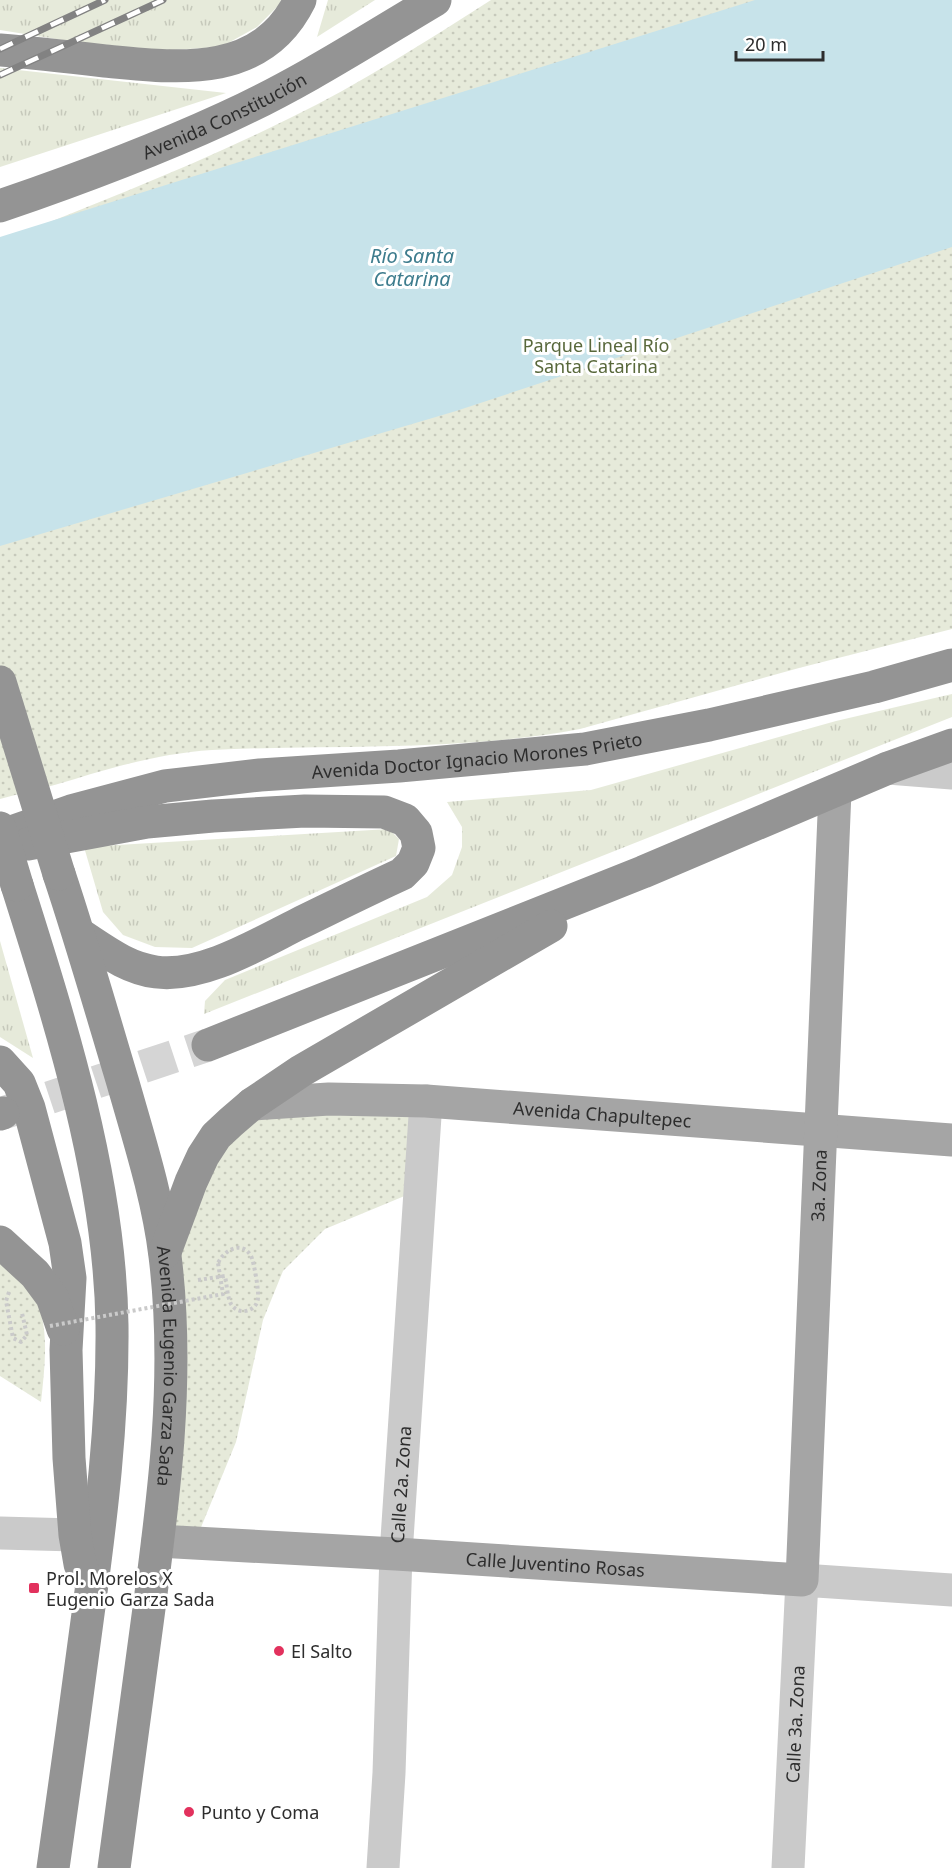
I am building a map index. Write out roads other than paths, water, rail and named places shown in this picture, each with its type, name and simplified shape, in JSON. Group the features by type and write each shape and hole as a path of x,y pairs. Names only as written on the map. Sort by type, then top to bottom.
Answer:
{"highway":[{"path":"0,51 158,66 195,67 224,61 254,49 274,36 291,17 300,0"},
{"name":"Avenida Constitución","path":"0,206 92,175 226,118 308,76 435,0"},
{"name":"Avenida Doctor Ignacio Morones Prieto","path":"0,836 71,811 165,786 260,775 399,766 585,749 710,725 874,687 952,664"},
{"name":"Avenida Eugenio Garza Sada","path":"0,682 79,934 131,1113 153,1194 165,1252 172,1357 170,1425 159,1541 114,1868"},
{"path":"208,1045 643,872 888,768 952,745"},
{"path":"0,849 147,822 305,811 384,812 405,820 416,833 419,848 413,863 402,874 216,963 158,973 120,962 79,934"},
{"path":"0,828 49,984 75,1083 100,1200 112,1324 104,1490 54,1868"},
{"path":"165,1252 190,1182 203,1156 216,1136 252,1104 301,1071 643,872"},
{"path":"0,1062 19,1083 29,1108 63,1232 69,1278 58,1333"},
{"path":"0,1242 35,1274 52,1297 58,1333 75,1535 80,1564 91,1590"}],"main road":[{"name":"3a. Zona","path":"802,1580 835,791"},
{"name":"Avenida Chapultepec","path":"252,1104 329,1099 426,1101 821,1120 952,1140"},
{"path":"821,1120 952,1120"},
{"name":"Calle Juventino Rosas","path":"159,1541 802,1580"}],"street":[{"path":"888,768 952,773"},
{"name":"Calle 2a. Zona","path":"383,1868 389,1773 396,1554 426,1101"},
{"path":"0,1533 75,1535"},
{"name":"Calle Juventino Rosas","path":"802,1580 952,1590"},
{"name":"Calle 3a. Zona","path":"788,1868 802,1580"}],"water":[{"name":"Río Santa Catarina","path":"755,0 952,0 952,247 456,411 0,546 0,237"}],"tunnel":[{"path":"3,1113 208,1045"}],"railway":[{"path":"0,49 105,0"},
{"path":"0,75 163,0"}],"place":[{"name":"Prol. Morelos X Eugenio Garza Sada","path":"34,1588"},
{"name":"El Salto","path":"279,1651"},
{"name":"Punto y Coma","path":"189,1812"}],"park label":[{"name":"Parque Lineal Río Santa Catarina","path":"596,355"}]}
